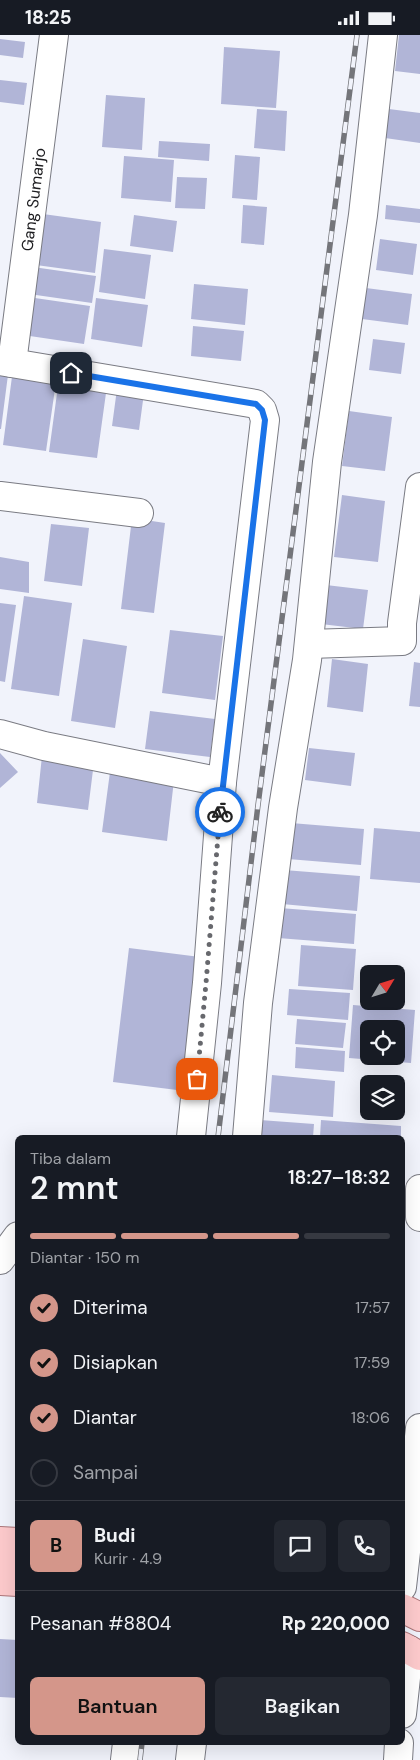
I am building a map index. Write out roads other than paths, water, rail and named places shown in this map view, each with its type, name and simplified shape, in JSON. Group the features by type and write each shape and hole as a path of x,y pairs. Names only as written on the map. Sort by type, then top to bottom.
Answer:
{"main road":[{"path":"0,1541 15,1542"},
{"path":"0,1561 15,1561"},
{"path":"0,1581 15,1582"},
{"path":"405,1589 420,1597"},
{"path":"0,1594 15,1593"},
{"path":"405,1610 420,1617"}],"street":[{"name":"Gang Sumarjo","path":"6,362 54,35"},
{"path":"247,1135 258,1003 283,808 309,643 327,462 363,215 383,35"},
{"path":"6,362 256,404 262,410 265,420 222,782 206,983 191,1135"},
{"path":"309,643 402,641 402,623 420,487"},
{"path":"0,496 139,513"},
{"path":"0,734 44,746 222,782"},
{"path":"420,1189 420,1217"},
{"path":"0,1260 15,1240"},
{"path":"405,1560 420,1428"},
{"path":"405,1690 411,1643"},
{"path":"126,1760 127,1745"},
{"path":"190,1760 192,1745"},
{"path":"398,1760 399,1745"}],"railway":[{"path":"218,1135 258,805 357,35"},
{"path":"140,1760 142,1745"}]}
